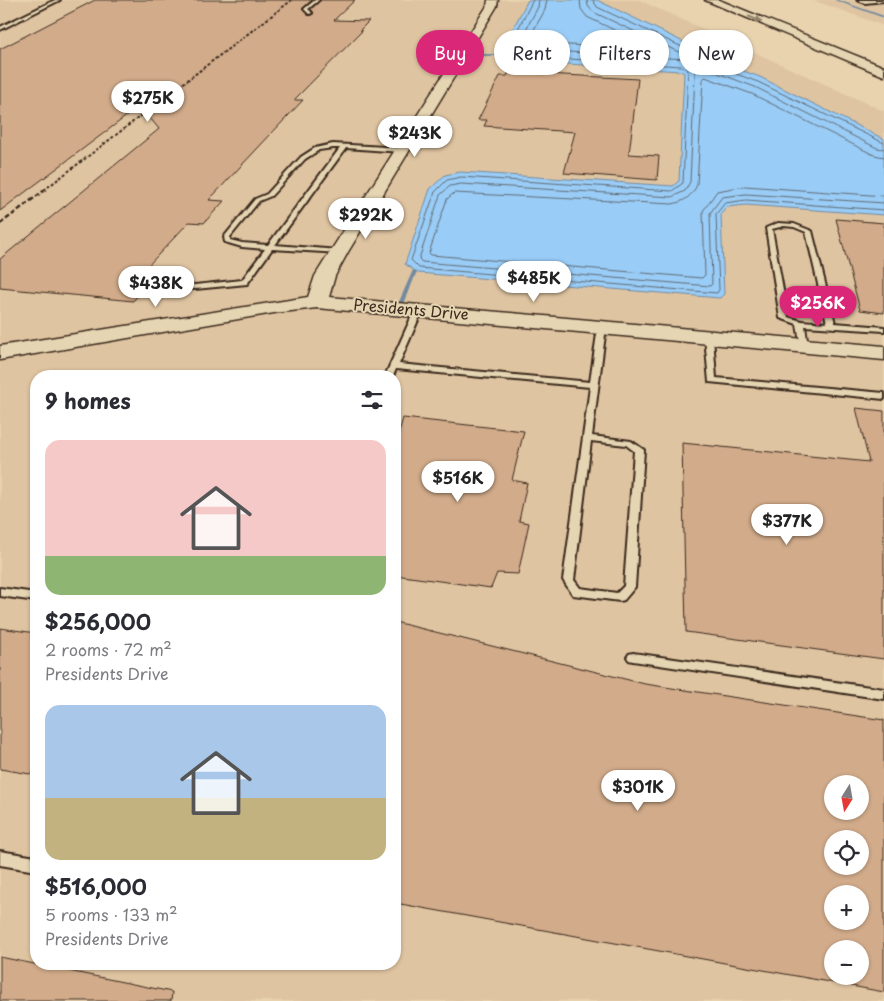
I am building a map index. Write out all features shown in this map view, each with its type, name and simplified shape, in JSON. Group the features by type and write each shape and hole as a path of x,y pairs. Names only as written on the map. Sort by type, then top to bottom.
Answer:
{"main road":[{"path":"316,302 325,276 339,252 492,6 493,0"},
{"path":"710,0 884,72"},
{"path":"740,0 785,18"},
{"name":"Presidents Drive","path":"0,353 274,307 316,302 884,353"}],"lane":[{"path":"0,29 58,0"},
{"path":"310,13 306,9 317,0"},
{"path":"859,0 865,2 884,0"},
{"path":"339,252 242,244 227,241 227,237 257,200 268,195 303,158 317,149 344,147 402,150"},
{"path":"166,284 195,287 244,282 344,147"},
{"path":"832,326 809,231 802,227 775,225 768,228 784,318 802,323 832,326 884,329"},
{"path":"392,370 418,311"},
{"path":"802,323 804,346"},
{"path":"587,438 628,443 639,450 629,587 620,597 578,592 568,580 594,385 602,327"},
{"path":"709,337 712,380 884,396"},
{"path":"394,366 594,385"},
{"path":"0,592 30,596"},
{"path":"634,657 884,694"},
{"path":"0,858 30,863"}],"shaded area":[{"path":"0,0 639,0 705,30 679,30 679,75 753,75 753,52 884,111 884,1001 0,1001"},
{"path":"812,0 884,0 884,26 838,9"}],"water":[{"path":"528,0 597,0 659,30 580,30 580,65 570,64 570,30 512,30"},
{"path":"669,35 679,40 679,71 669,70"},
{"path":"753,74 884,139 884,215 746,205 727,207 721,214 724,294 720,298 418,273 405,264 430,189 445,175 460,172 673,186 679,181 684,75"}],"building":[{"path":"95,0 312,0 302,9 310,16 314,13 311,9 321,0 355,0 334,20 369,21 360,30 362,31 294,100 303,100 209,200 224,201 204,223 189,222 143,271 159,272 133,301 0,288 0,259 159,129 140,106 0,211 0,49"},
{"path":"564,75 638,79 629,154 659,156 657,180 564,173 575,132 484,126 487,120 478,120 500,76"},
{"path":"836,219 884,223 884,313 860,310"},
{"path":"856,408 884,411 884,659 686,632 682,443 869,462"},
{"path":"403,418 524,431 512,480 527,483 519,521 529,523 518,574 497,573 491,588 401,576 401,425"},
{"path":"401,623 645,684 884,720 884,992 846,985 869,985 869,940 824,940 824,981 401,904"},
{"path":"0,628 30,632 30,774 0,769"},
{"path":"0,957 30,963 30,970 64,970 172,992 171,1001 0,1001"}],"waterway":[{"path":"835,0 884,17"},
{"path":"484,55 494,55"},
{"path":"401,304 415,271"}],"railway":[{"path":"44,190 292,0"},
{"path":"0,224 46,189"}]}
